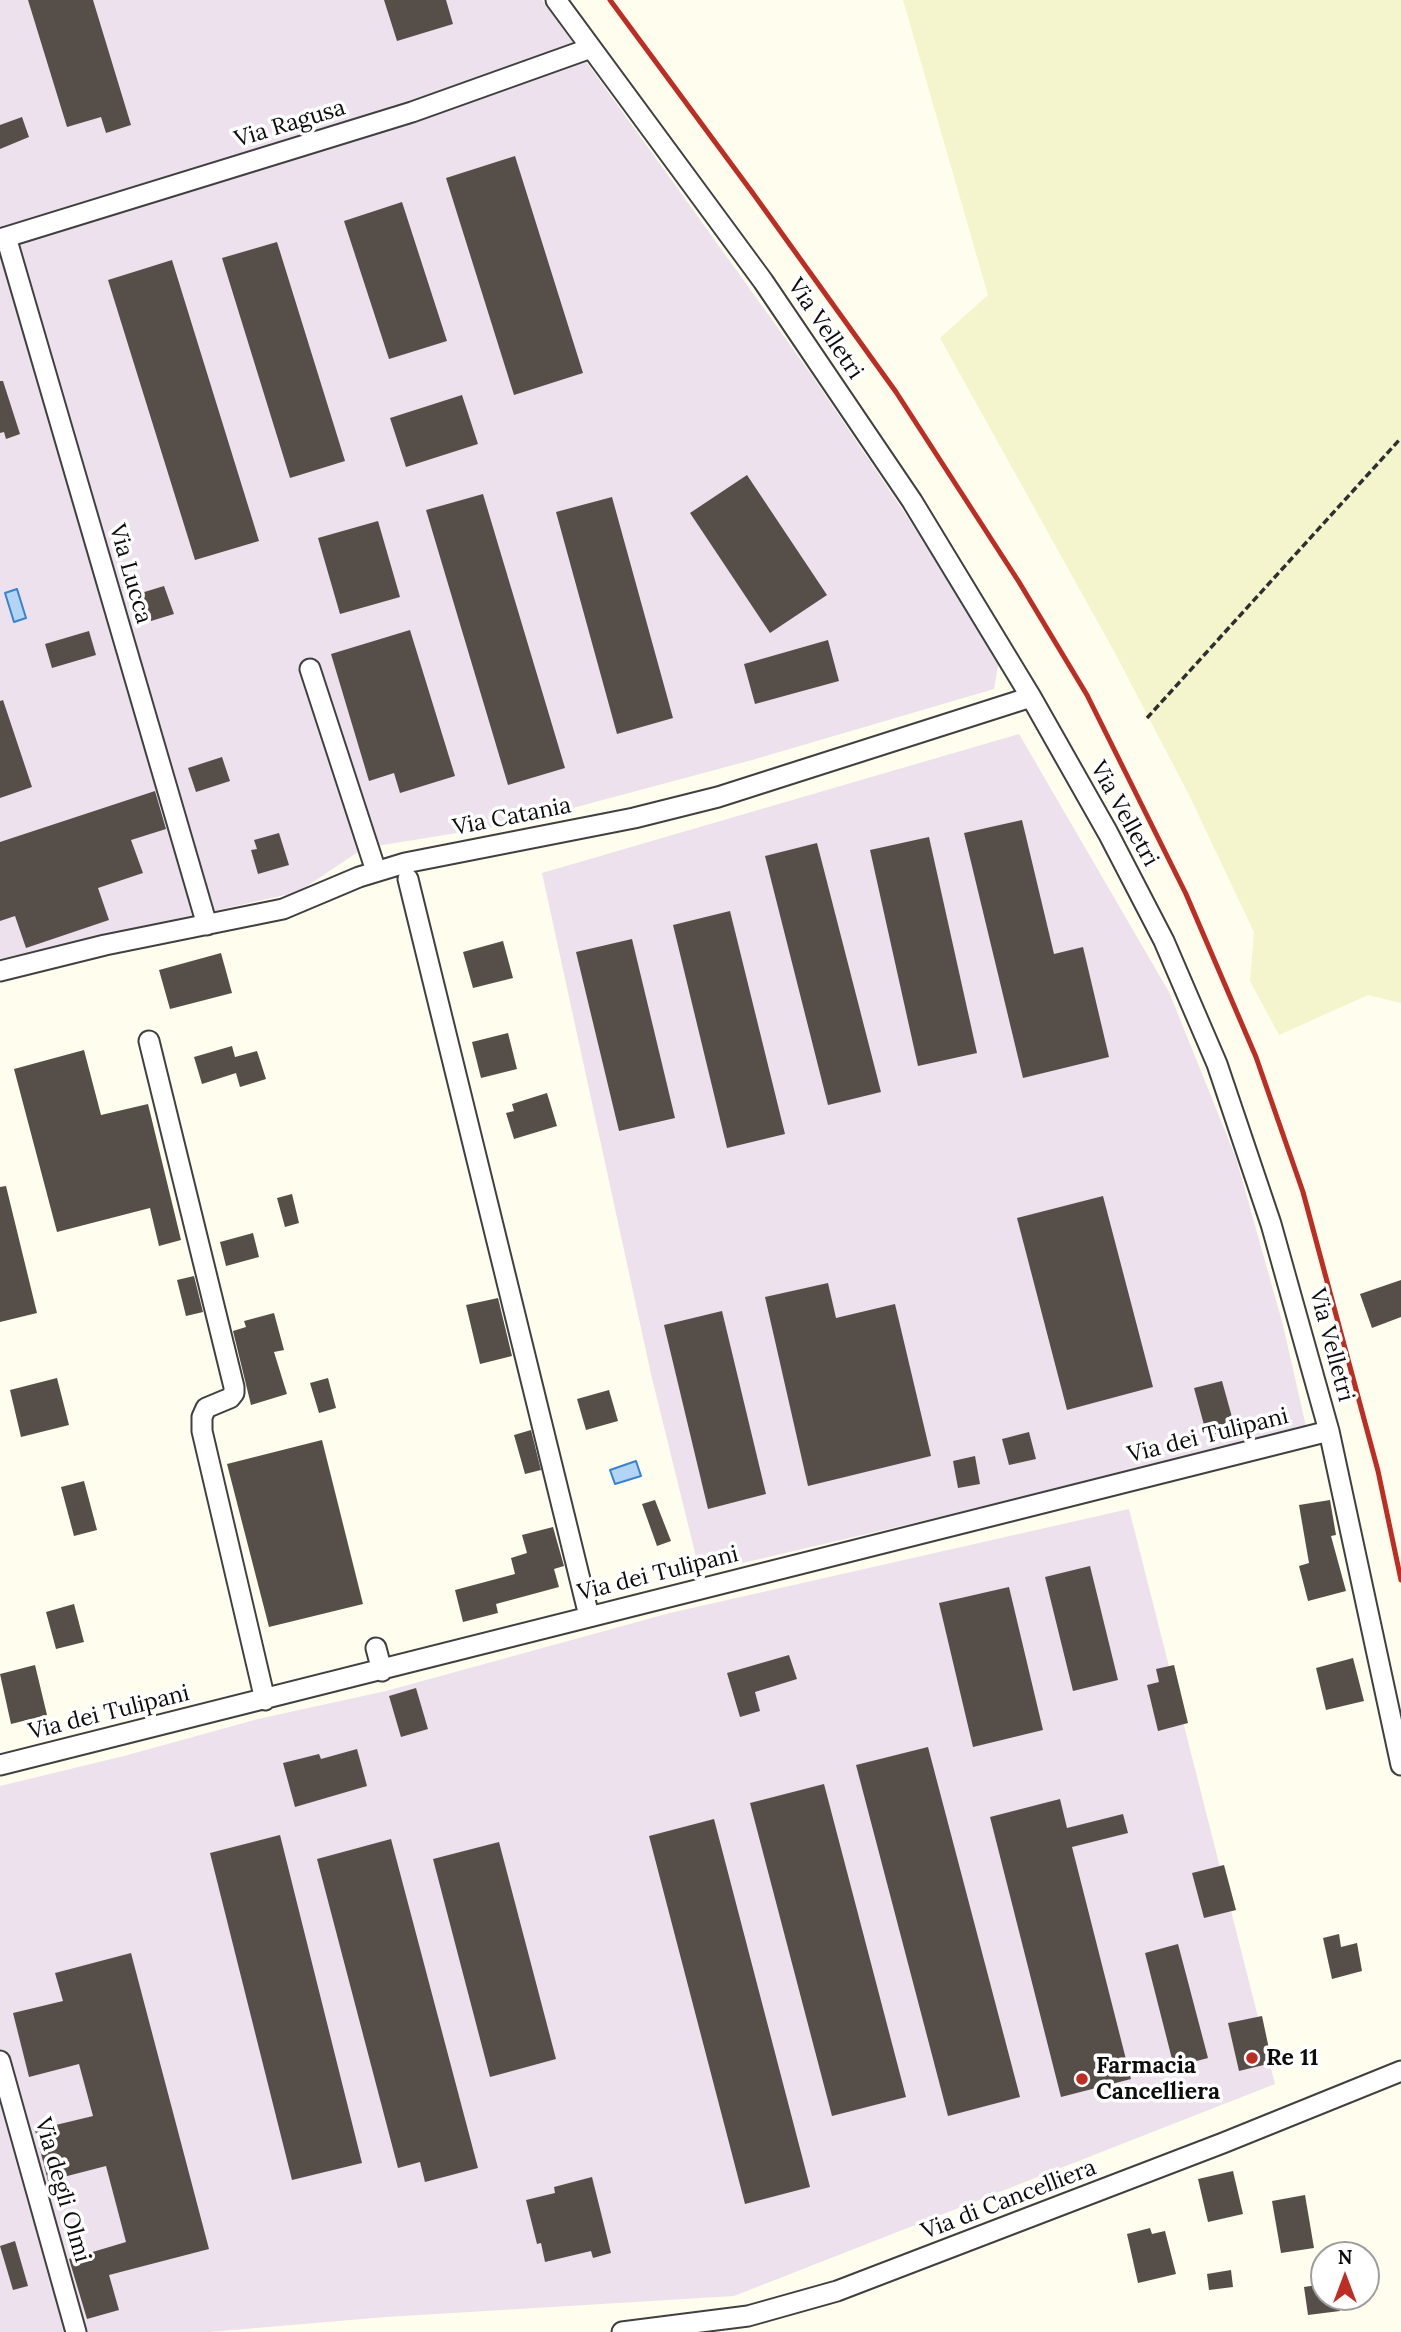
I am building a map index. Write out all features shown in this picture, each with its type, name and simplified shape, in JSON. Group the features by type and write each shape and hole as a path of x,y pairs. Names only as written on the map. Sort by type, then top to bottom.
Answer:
{"street":[{"name":"Via Velletri","path":"556,0 763,281 912,501 1031,697 1164,941 1202,1024 1272,1224 1329,1431 1401,1765"},
{"name":"Via Ragusa","path":"2,234 425,108 592,48"},
{"name":"Via Lucca","path":"2,234 207,925"},
{"path":"310,669 376,871"},
{"name":"Via Catania","path":"0,971 105,945 295,905 376,871 635,818 718,797 1031,697"},
{"path":"408,879 589,1616"},
{"path":"149,1041 234,1387 234,1394 230,1398 206,1408 202,1417 202,1431 265,1700"},
{"name":"Via dei Tulipani","path":"0,1765 1329,1431"},
{"path":"376,1648 382,1671"},
{"name":"Via degli Olmi","path":"0,2061 76,2332"},
{"name":"Via di Cancelliera","path":"622,2332 692,2328 785,2307 868,2281 1401,2071"}],"path":[{"path":"1147,718 1401,438"}],"shaded area":[{"path":"0,0 542,0 811,374 921,537 999,661 994,689 752,760 513,824 364,848 298,892 0,959"},
{"path":"1019,734 1169,992 1236,1158 1283,1325 1307,1431 700,1573 651,1374 542,873"},
{"path":"1129,1509 1275,2084 734,2296 386,2317 209,2332 0,2332 0,1786 124,1756 258,1719 386,1691 670,1613"}],"green space":[{"path":"903,0 1401,0 1401,1003 1368,995 1279,1035 1250,981 1254,932 1189,795 1115,653 940,338 988,295"}],"water":[{"path":"17,589 26,618 14,622 5,593"},
{"path":"636,1461 641,1476 615,1484 610,1470"}],"building":[{"path":"28,0 93,0 131,125 106,133 101,117 67,127"},
{"path":"384,0 446,0 453,24 397,41"},
{"path":"22,117 29,137 0,149 0,125"},
{"path":"515,156 583,373 514,395 446,178"},
{"path":"402,202 447,341 389,359 344,221"},
{"path":"277,242 345,461 290,478 222,258"},
{"path":"172,260 259,541 195,560 108,280"},
{"path":"0,381 3,381 20,434 6,439 4,432 0,433"},
{"path":"462,395 478,444 406,467 390,418"},
{"path":"747,475 827,595 770,633 690,513"},
{"path":"483,494 565,768 508,785 426,510"},
{"path":"612,497 673,718 617,734 556,512"},
{"path":"378,521 400,597 340,614 318,538"},
{"path":"164,586 174,614 151,621 141,593"},
{"path":"410,630 455,776 400,793 394,773 369,781 331,654"},
{"path":"89,631 96,655 52,668 45,644"},
{"path":"828,640 839,681 755,704 744,664"},
{"path":"3,700 32,787 0,798 0,701"},
{"path":"222,757 230,781 196,792 188,768"},
{"path":"155,791 166,829 131,840 143,873 98,888 109,920 26,948 15,916 0,921 0,842"},
{"path":"1022,820 1054,954 1083,947 1109,1057 1023,1078 964,833"},
{"path":"279,833 289,865 258,874 251,850 257,849 254,840"},
{"path":"929,837 977,1053 918,1066 870,850"},
{"path":"817,843 881,1092 828,1105 765,856"},
{"path":"730,911 785,1134 727,1148 673,925"},
{"path":"632,939 675,1118 619,1131 576,952"},
{"path":"503,941 513,978 473,988 463,952"},
{"path":"221,953 232,993 170,1009 159,970"},
{"path":"508,1033 517,1069 481,1078 472,1042"},
{"path":"232,1046 235,1057 257,1051 266,1079 240,1087 236,1073 202,1084 194,1057"},
{"path":"84,1050 101,1115 148,1104 181,1240 159,1246 150,1208 57,1232 14,1069"},
{"path":"547,1093 557,1126 514,1139 506,1113 514,1111 512,1104"},
{"path":"6,1186 37,1313 0,1322 0,1187"},
{"path":"292,1194 299,1223 285,1227 277,1198"},
{"path":"1103,1196 1153,1387 1067,1410 1017,1218"},
{"path":"253,1233 259,1257 226,1266 220,1242"},
{"path":"194,1276 203,1312 186,1316 177,1280"},
{"path":"1401,1280 1401,1317 1372,1328 1360,1294"},
{"path":"828,1283 836,1318 895,1304 931,1456 808,1486 765,1297"},
{"path":"498,1298 512,1356 480,1364 466,1305"},
{"path":"722,1311 766,1494 708,1509 664,1325"},
{"path":"274,1313 284,1350 274,1352 287,1394 251,1405 233,1331 246,1327 244,1321"},
{"path":"57,1378 69,1425 21,1437 10,1390"},
{"path":"328,1378 336,1408 319,1413 310,1383"},
{"path":"1222,1381 1235,1428 1207,1436 1194,1388"},
{"path":"609,1390 618,1421 586,1430 577,1399"},
{"path":"531,1430 541,1470 525,1474 514,1435"},
{"path":"1029,1432 1036,1459 1009,1465 1002,1439"},
{"path":"322,1440 363,1604 269,1627 227,1464"},
{"path":"975,1456 980,1484 958,1488 953,1461"},
{"path":"84,1481 97,1530 74,1536 61,1487"},
{"path":"655,1500 671,1541 657,1546 642,1504"},
{"path":"1330,1500 1336,1535 1331,1536 1346,1591 1308,1601 1299,1566 1309,1563 1299,1505"},
{"path":"553,1527 564,1566 554,1569 559,1587 496,1604 498,1613 463,1622 455,1590 515,1574 511,1558 527,1553 522,1535"},
{"path":"1090,1566 1118,1680 1073,1691 1045,1577"},
{"path":"1009,1587 1043,1730 973,1747 939,1603"},
{"path":"74,1604 84,1642 56,1649 46,1612"},
{"path":"789,1655 797,1679 755,1692 760,1711 740,1717 727,1673"},
{"path":"1353,1658 1364,1701 1326,1710 1316,1668"},
{"path":"35,1665 47,1715 11,1724 0,1674"},
{"path":"1174,1665 1188,1723 1158,1731 1147,1685 1159,1682 1156,1669"},
{"path":"416,1688 428,1729 401,1737 389,1696"},
{"path":"928,1747 1020,2097 948,2116 856,1765"},
{"path":"357,1749 367,1786 295,1807 283,1763 319,1754 321,1759"},
{"path":"824,1784 906,2097 832,2116 750,1803"},
{"path":"1060,1799 1067,1828 1123,1814 1128,1833 1072,1847 1131,2079 1061,2097 990,1817"},
{"path":"714,1819 810,2187 745,2204 649,1836"},
{"path":"280,1835 362,2163 292,2180 210,1853"},
{"path":"391,1839 478,2168 425,2182 420,2162 398,2168 317,1859"},
{"path":"499,1842 556,2059 490,2077 433,1859"},
{"path":"1224,1865 1236,1910 1204,1918 1192,1873"},
{"path":"1339,1934 1341,1947 1357,1943 1362,1971 1332,1979 1323,1938"},
{"path":"1178,1944 1208,2058 1174,2067 1145,1953"},
{"path":"131,1953 209,2249 109,2275 119,2310 87,2319 69,2259 126,2242 106,2166 48,2181 35,2130 93,2116 79,2064 29,2077 13,2013 63,2001 55,1973"},
{"path":"1262,2016 1272,2063 1239,2071 1228,2023"},
{"path":"1233,2171 1243,2214 1208,2222 1198,2179"},
{"path":"592,2177 611,2253 593,2258 591,2251 545,2262 541,2243 537,2244 526,2200 555,2193 554,2187"},
{"path":"1305,2195 1313,2241 1310,2241 1310,2249 1281,2253 1272,2201"},
{"path":"1150,2228 1152,2234 1165,2231 1176,2274 1138,2283 1127,2234"},
{"path":"15,2241 28,2286 13,2290 0,2246"},
{"path":"1231,2270 1233,2287 1209,2290 1207,2274"},
{"path":"1310,2286 1310,2311 1340,2311 1308,2315 1304,2287"}],"railway":[{"path":"610,0 896,392 1019,582 1087,695 1186,894 1256,1057 1303,1192 1378,1471 1401,1580"}],"place":[{"name":"Re 11","path":"1252,2058"},
{"name":"Farmacia Cancelliera","path":"1082,2079"}]}
